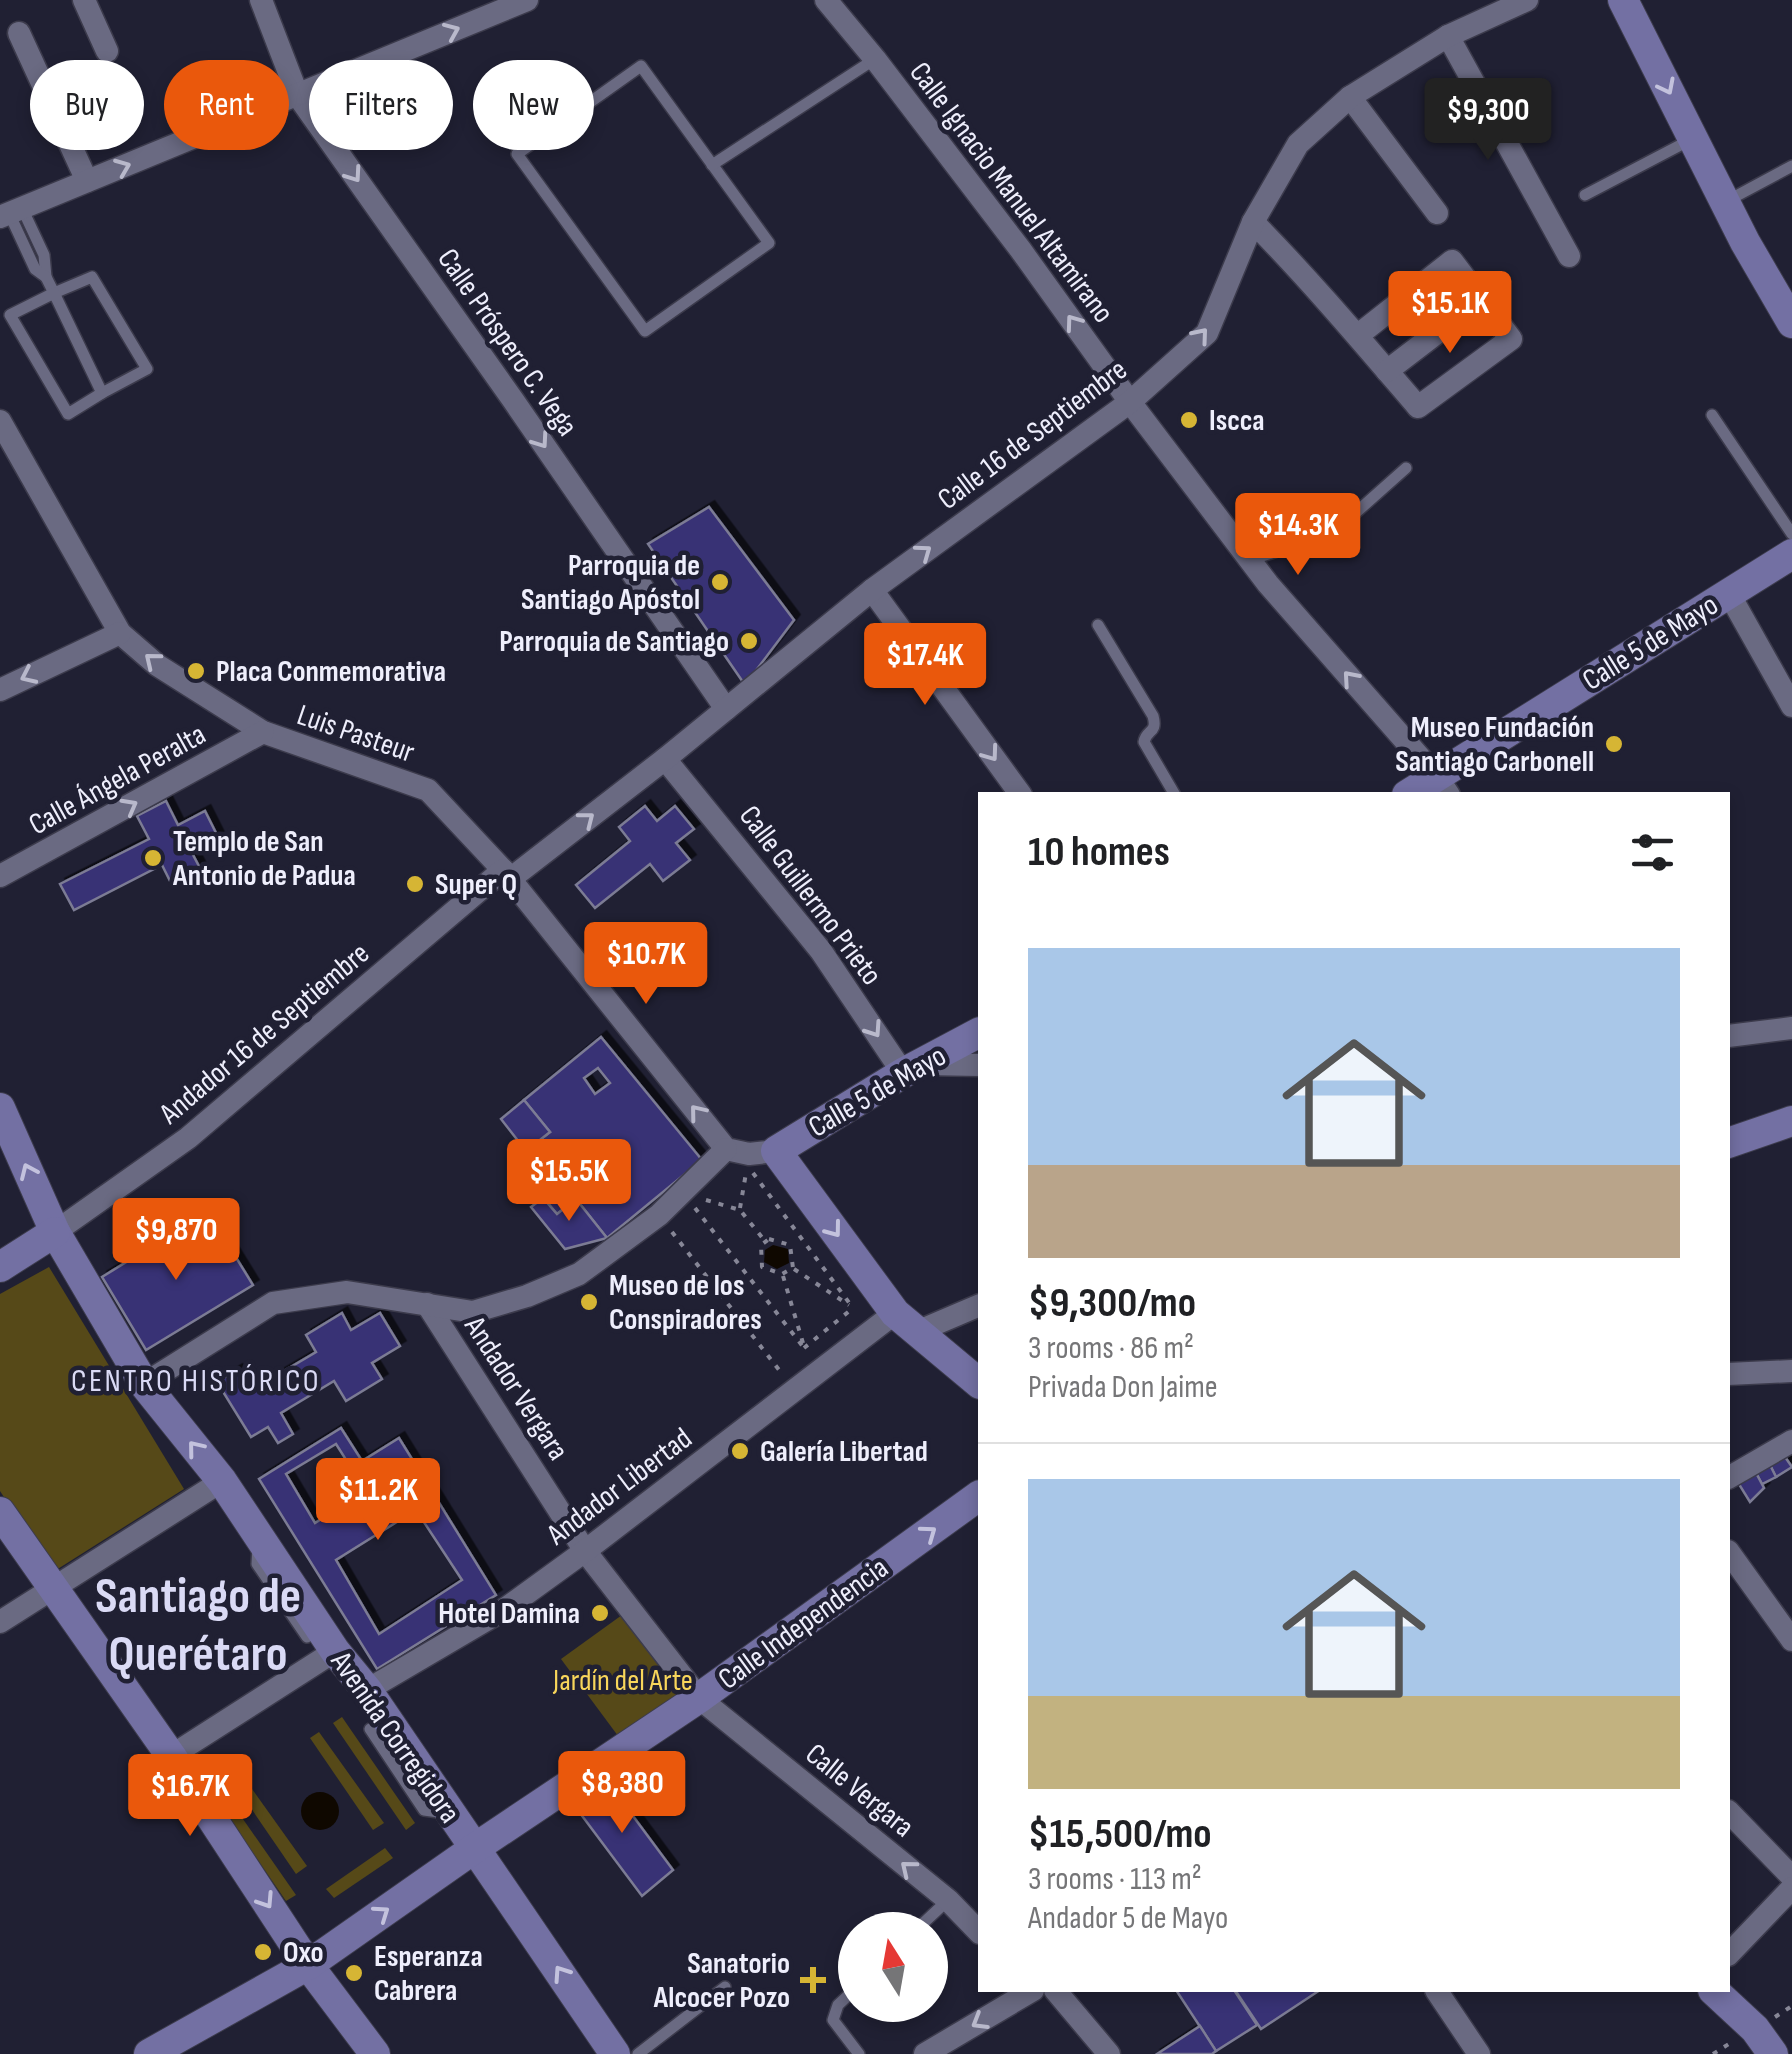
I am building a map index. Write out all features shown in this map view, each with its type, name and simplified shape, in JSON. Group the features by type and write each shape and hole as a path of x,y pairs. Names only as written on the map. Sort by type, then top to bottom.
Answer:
{"street":[{"path":"84,0 107,51"},
{"name":"Calle Próspero C. Vega","path":"261,0 298,96 726,708"},
{"path":"10,213 527,0"},
{"name":"Calle Ignacio Manuel Altamirano","path":"826,0 1020,249 1268,584 1443,786"},
{"name":"Calle 16 de Septiembre","path":"507,874 665,759 872,590 1130,402 1207,333 1253,222 1298,144 1350,97 1448,36 1527,0"},
{"path":"1624,0 1745,242 1792,323"},
{"path":"19,33 87,181"},
{"path":"1448,36 1569,256"},
{"path":"1350,97 1437,213"},
{"path":"1253,222 1334,308 1357,336 1418,408 1511,339 1452,261 1357,336"},
{"path":"1387,371 1481,299"},
{"name":"Luis Pasteur","path":"0,421 120,633 157,666 263,732 428,790 507,874 750,1151"},
{"name":"Calle 5 de Mayo","path":"1443,786 1728,592 1792,554"},
{"path":"872,590 1019,792"},
{"path":"1728,592 1792,706"},
{"path":"0,690 120,633"},
{"name":"Calle Ángela Peralta","path":"0,876 263,732"},
{"name":"Calle Guillermo Prieto","path":"665,759 912,1068"},
{"name":"Andador 16 de Septiembre","path":"55,1232 188,1138 507,874"},
{"path":"1730,1036 1792,1028"},
{"name":"Calle 5 de Mayo","path":"750,1151 978,1033"},
{"path":"912,1068 978,1066"},
{"name":"Avenida Corregidora","path":"0,1108 55,1232 144,1384 222,1481 616,2054"},
{"path":"1730,1141 1792,1121"},
{"path":"440,1325 579,1274 659,1215 682,1192 750,1151 907,1322 978,1382"},
{"path":"0,1267 55,1232"},
{"path":"144,1384 273,1303 347,1292 473,1312"},
{"name":"Andador Vergara","path":"427,1304 585,1551 699,1698"},
{"name":"Andador Libertad","path":"367,1690 505,1609 796,1390 907,1322 978,1305"},
{"path":"1730,1374 1792,1371"},
{"path":"1730,1477 1792,1441"},
{"path":"0,1622 222,1481"},
{"name":"Calle Independencia","path":"149,2054 308,1965 699,1698 978,1497"},
{"path":"0,1512 171,1756 308,1965 374,2054"},
{"path":"1730,1554 1792,1640"},
{"path":"171,1756 336,1651"},
{"name":"Calle Vergara","path":"699,1698 948,1900 978,1931"},
{"path":"1730,1813 1792,1877"},
{"path":"1730,1953 1792,1888"},
{"path":"925,2054 1030,1992"},
{"path":"1057,1992 1109,2054"},
{"path":"1437,1992 1479,2054"},
{"path":"1715,1992 1755,2029 1774,2054 1792,2043"}],"lane":[{"path":"712,164 875,59"},
{"path":"641,66 712,164 769,243 645,331 517,154 641,66"},
{"path":"1585,195 1694,138"},
{"path":"1725,202 1792,166"},
{"path":"10,213 35,269 46,277 102,393"},
{"path":"92,277 147,369 68,414 10,315 54,293 92,277"},
{"path":"1712,415 1792,534"},
{"path":"1250,560 1334,532 1406,468"},
{"path":"1098,625 1152,716 1155,724 1144,742 1173,792"},
{"path":"259,1536 256,1564 307,1636"},
{"path":"370,1730 424,1810 451,1813"},
{"path":"935,1912 948,1900"},
{"path":"638,2054 725,1987"},
{"path":"838,2004 833,2020 859,2054"}],"path":[{"path":"740,1210 750,1151"},
{"path":"750,1151 754,1177 853,1308"},
{"path":"682,1192 740,1210 765,1241"},
{"path":"682,1192 804,1348"},
{"path":"659,1215 796,1390"},
{"path":"762,1267 760,1245 765,1241 790,1245 801,1238"},
{"path":"790,1245 793,1268 853,1308"},
{"path":"748,1276 762,1267"},
{"path":"762,1267 782,1274 793,1268"},
{"path":"782,1274 804,1348"},
{"path":"804,1348 853,1308"}],"green space":[{"path":"49,1267 184,1489 53,1572 0,1491 0,1294"},
{"name":"Jardín del Arte","path":"622,1615 684,1701 624,1744 561,1659"},
{"path":"342,1717 415,1823 406,1830 333,1723"},
{"path":"319,1732 384,1823 373,1830 310,1738"},
{"path":"242,1775 307,1866 296,1874 233,1782"},
{"path":"222,1789 296,1895 286,1901 213,1795"},
{"path":"385,1848 393,1858 334,1898 326,1889"}],"shaded area":[{"path":"773,1245 788,1249 789,1263 777,1269 764,1262 765,1250"},
{"path":"320,1792 334,1797 339,1811 334,1825 320,1830 306,1825 301,1811 306,1797"}],"building":[{"name":"Parroquia de Santiago Apóstol","path":"709,507 794,620 745,685 648,544"},
{"name":"Templo de San Antonio de Padua","path":"166,801 178,825 205,811 218,837 191,851 202,872 173,887 162,865 74,910 60,884 149,839 137,816"},
{"path":"645,806 657,821 675,806 694,829 676,843 690,860 663,881 650,864 595,908 576,885 630,841 619,827"},
{"path":"601,1037 702,1160 607,1238 576,1199 557,1214 513,1161 550,1132 524,1100","holes":["598,1068 610,1083 595,1094 584,1078","566,1150 590,1178 569,1195 546,1167"]},
{"path":"524,1100 550,1132 526,1151 501,1119"},
{"path":"543,1198 557,1214 576,1199 607,1238 565,1249 531,1207"},
{"path":"190,1223 201,1241 219,1230 253,1285 146,1350 102,1277"},
{"path":"342,1313 351,1330 380,1313 400,1346 372,1363 382,1379 346,1401 334,1381 281,1413 293,1434 278,1443 268,1427 251,1437 217,1382 237,1370 250,1391 316,1352 306,1335"},
{"path":"341,1428 362,1461 399,1438 496,1595 377,1669 259,1479","holes":["336,1444 366,1491 315,1523 286,1474","416,1510 462,1580 379,1634 336,1560"]},
{"path":"1783,1454 1792,1467 1776,1477 1769,1463"},
{"path":"1769,1463 1776,1477 1762,1484 1755,1471"},
{"path":"1755,1471 1764,1488 1750,1502 1737,1481"},
{"path":"604,1777 673,1870 642,1896 571,1801"},
{"path":"1177,1992 1235,1992 1257,2025 1216,2051"},
{"path":"1236,1992 1317,1992 1261,2029"},
{"path":"1200,2026 1216,2051 1212,2054 1157,2054"}],"place":[{"name":"Iscca","path":"1189,420"},
{"name":"Parroquia de Santiago Apóstol","path":"720,582"},
{"name":"Parroquia de Santiago","path":"749,641"},
{"name":"Placa Conmemorativa","path":"196,671"},
{"name":"Museo Fundación Santiago Carbonell","path":"1614,744"},
{"name":"Templo de San Antonio de Padua","path":"153,858"},
{"name":"Super Q","path":"415,884"},
{"name":"Museo de los Conspiradores","path":"589,1302"},
{"name":"Galería Libertad","path":"740,1451"},
{"name":"Hotel Damina","path":"600,1613"},
{"name":"Oxo","path":"263,1952"},
{"name":"Esperanza Cabrera","path":"354,1973"},
{"name":"Sanatorio Alcocer Pozo","path":"813,1980"}],"district":[{"name":"CENTRO HISTÓRICO","path":"196,1380"},
{"name":"Santiago de Querétaro","path":"198,1623"}]}
